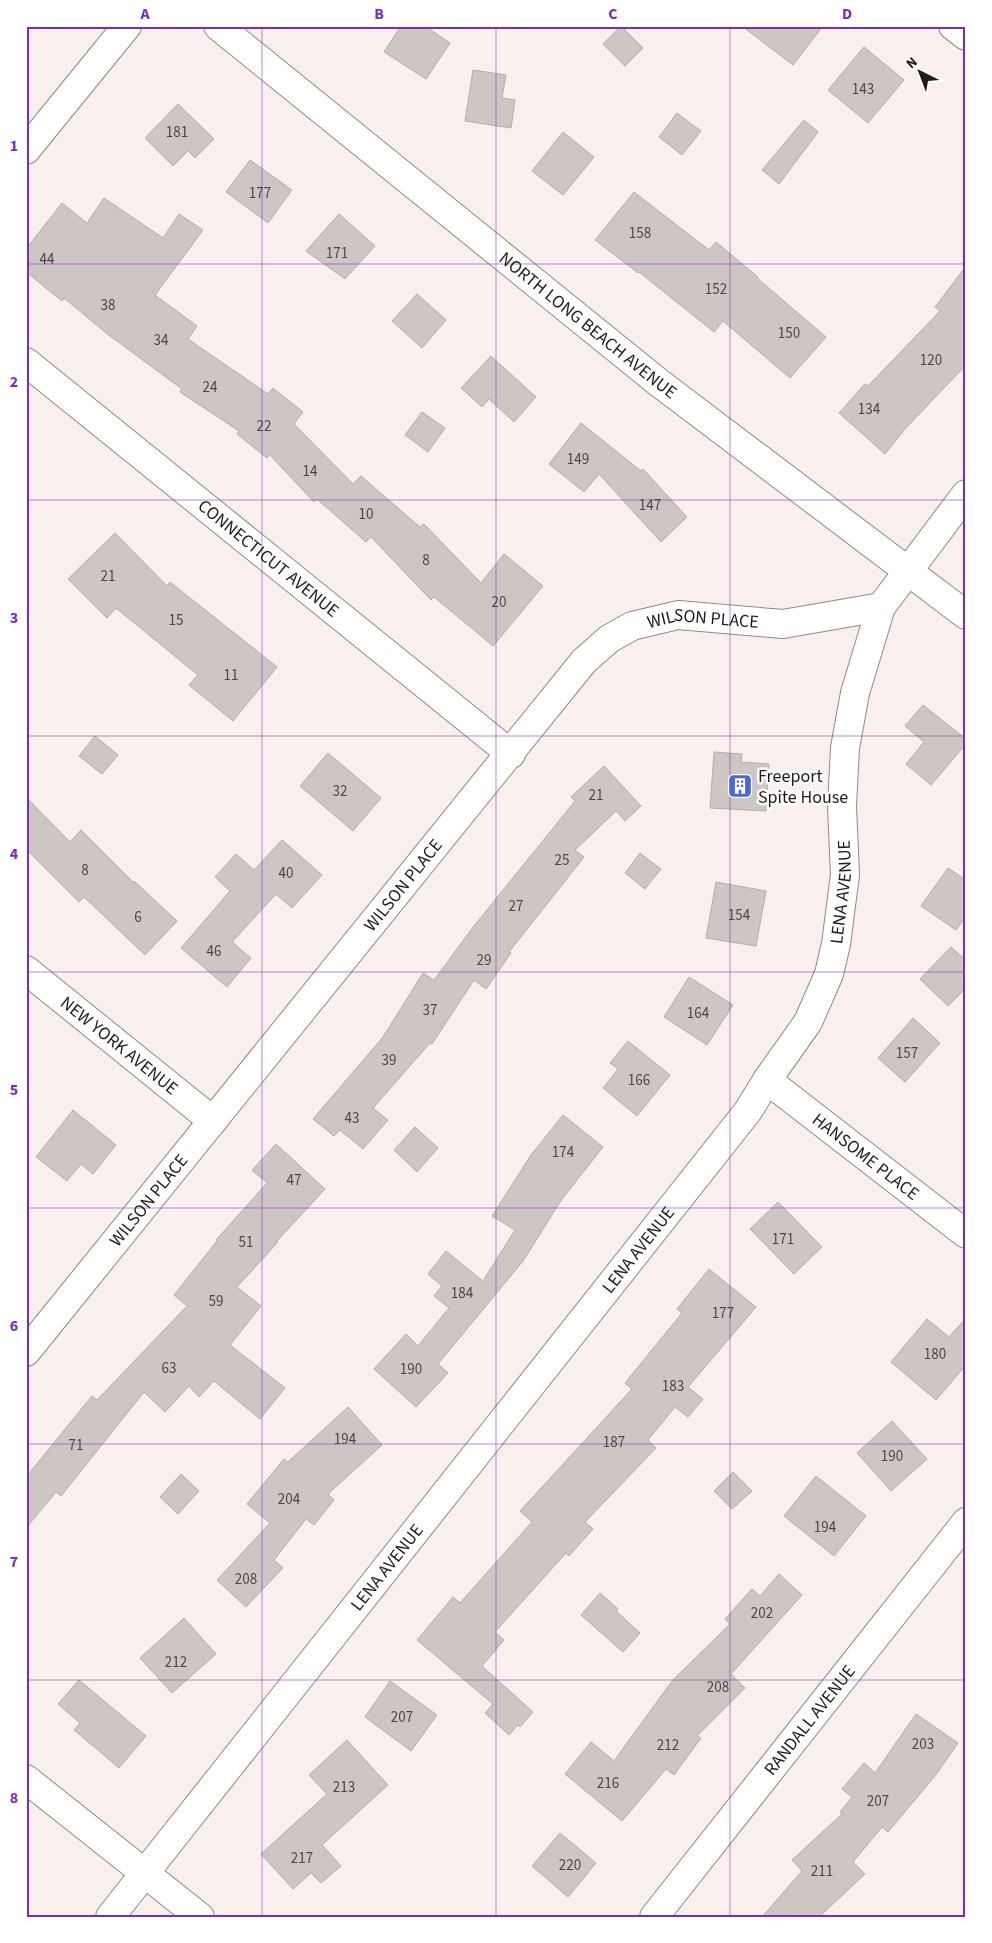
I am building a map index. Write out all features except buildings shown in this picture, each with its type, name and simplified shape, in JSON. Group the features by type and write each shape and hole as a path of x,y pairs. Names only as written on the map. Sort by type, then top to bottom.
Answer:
{"street":[{"path":"26,150 127,26"},
{"name":"NORTH LONG BEACH AVENUE","path":"218,26 658,382 966,615"},
{"path":"953,26 966,36"},
{"name":"CONNECTICUT AVENUE","path":"26,362 511,754"},
{"name":"LENA AVENUE","path":"110,1917 748,1112 767,1080 808,1022 829,974 836,944 845,875 842,806 845,748 855,693 881,607 966,494"},
{"name":"WILSON PLACE","path":"26,1352 511,754 584,661 608,639 632,626 678,615 783,624 881,607"},
{"name":"NEW YORK AVENUE","path":"26,970 213,1121"},
{"name":"HANSOME PLACE","path":"767,1080 966,1234"},
{"name":"RANDALL AVENUE","path":"654,1917 966,1522"},
{"path":"26,1779 200,1917"}],"place":[{"name":"Freeport Spite House","path":"740,786"}]}
